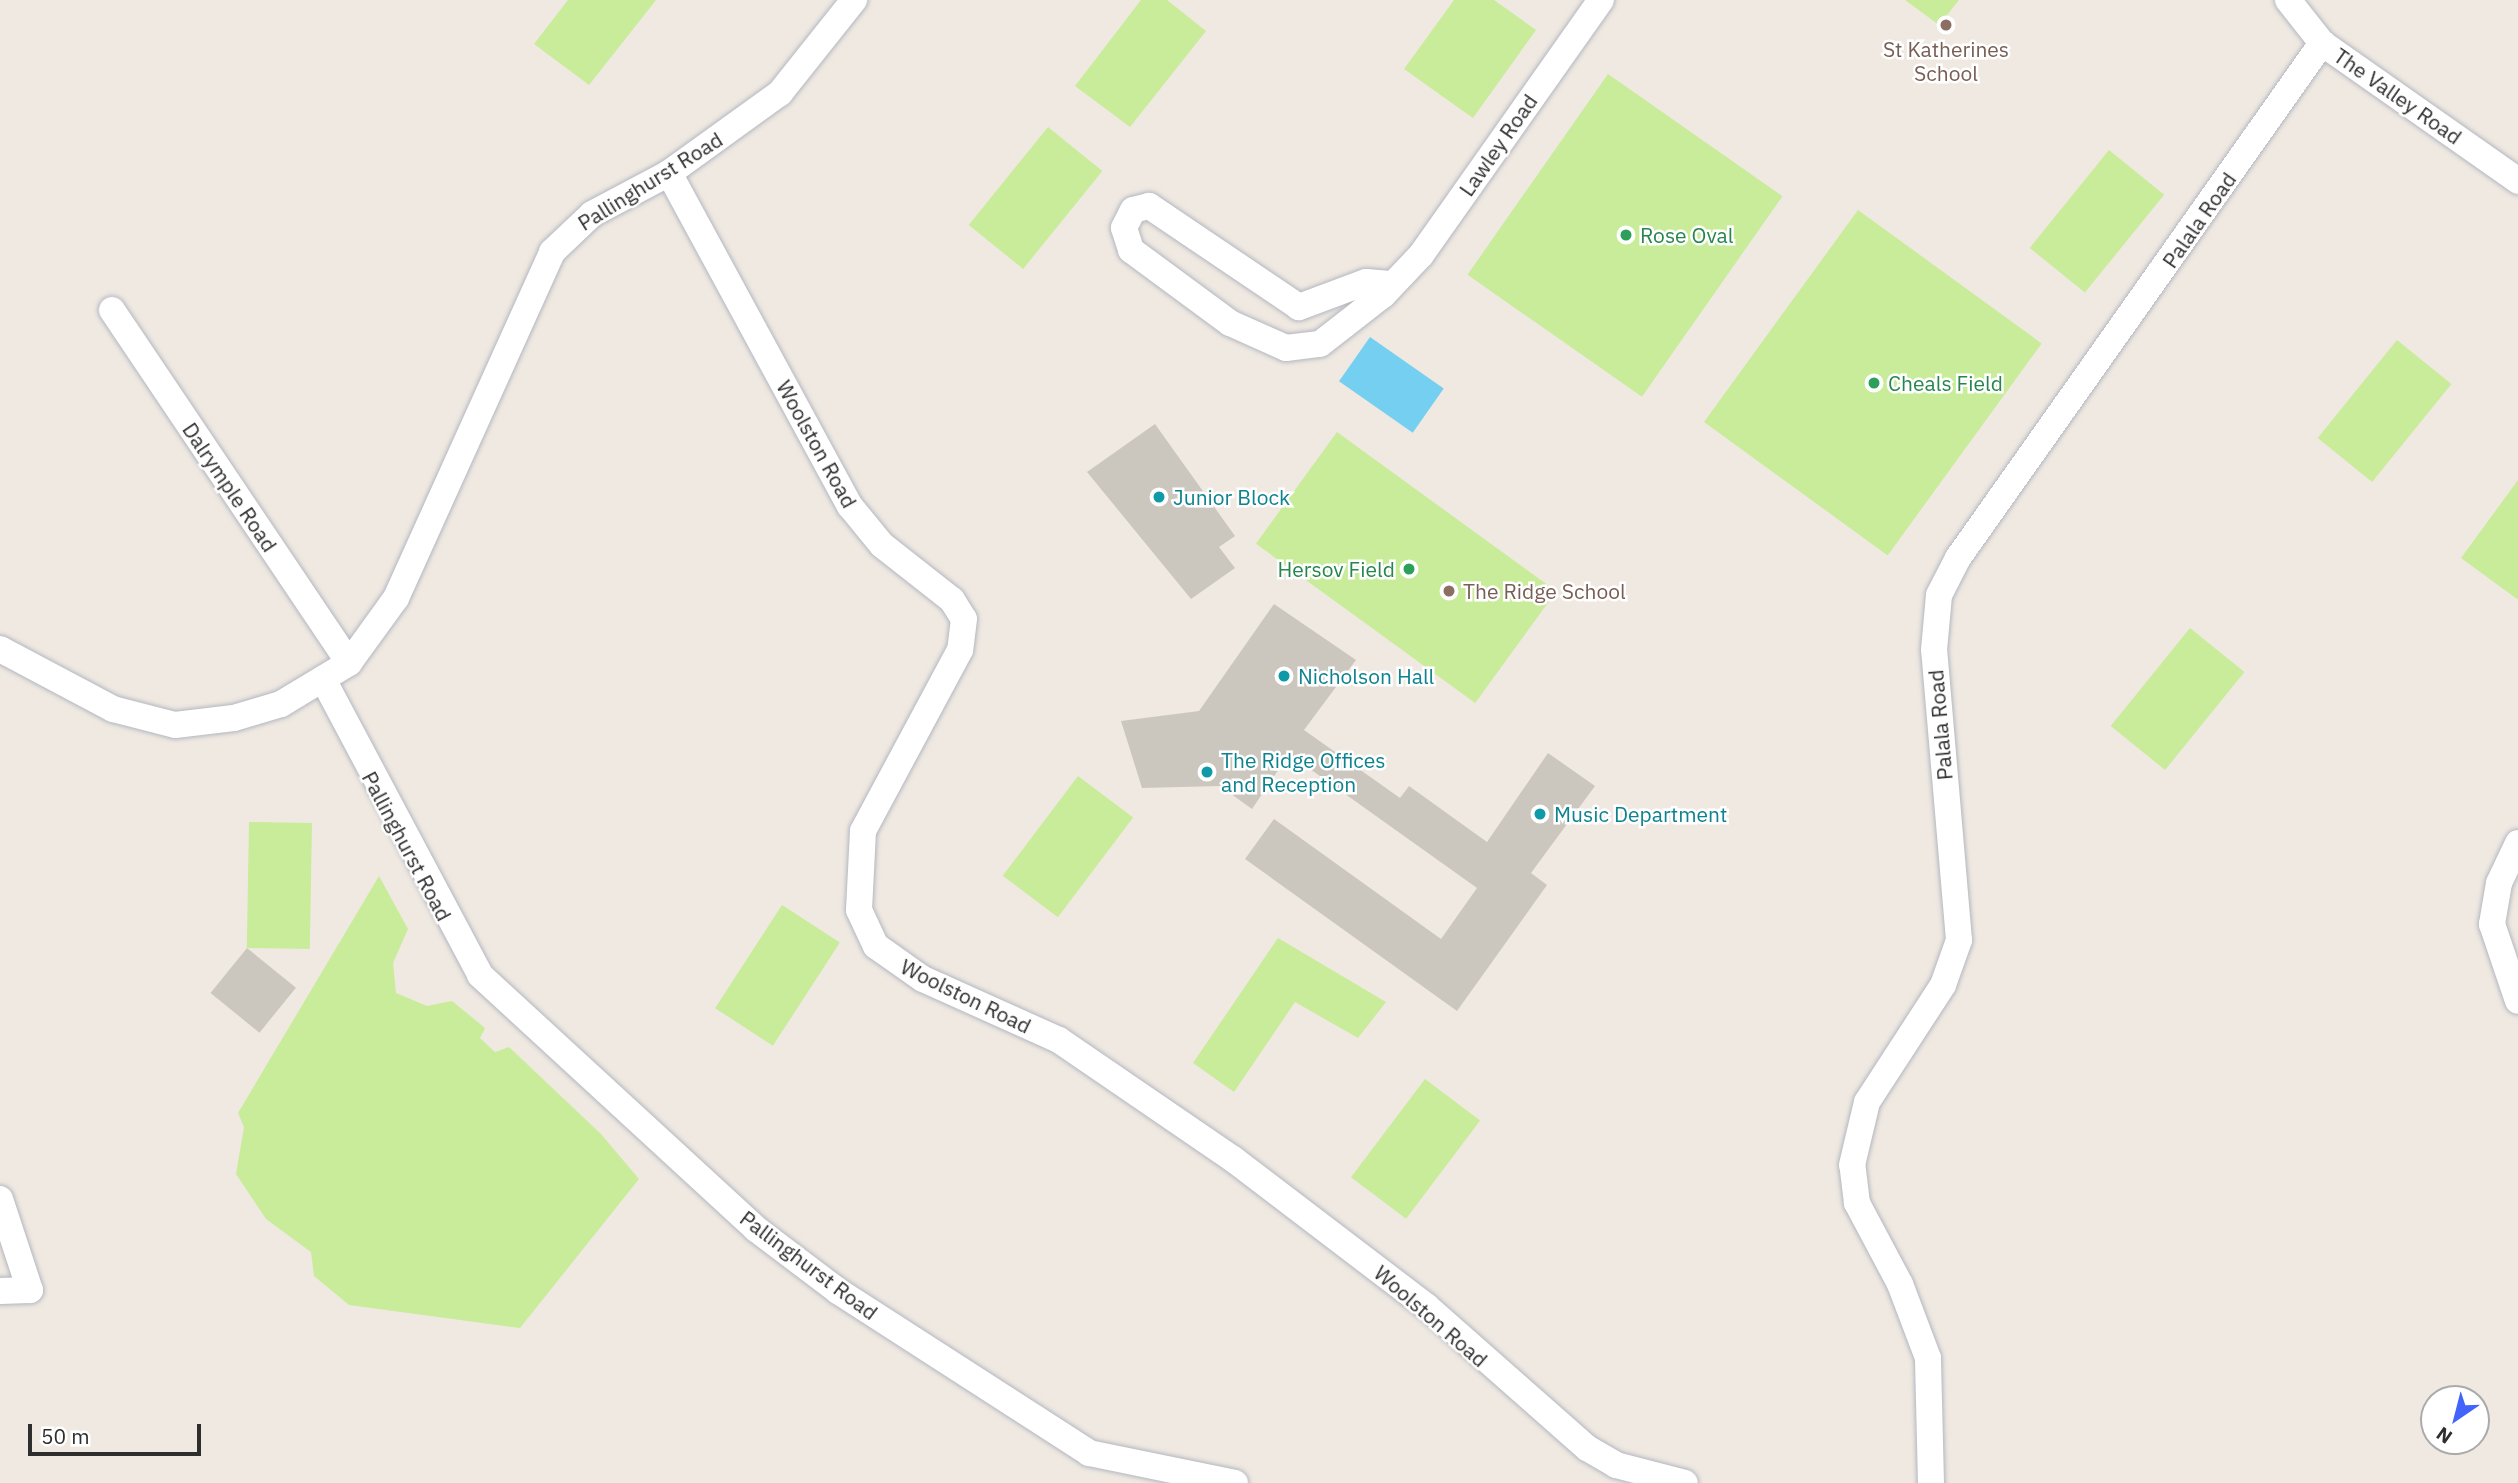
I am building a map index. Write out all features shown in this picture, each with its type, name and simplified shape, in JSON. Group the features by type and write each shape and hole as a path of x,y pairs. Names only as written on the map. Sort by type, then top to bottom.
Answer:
{"street":[{"name":"Pallinghurst Road","path":"854,0 779,93 669,173 592,214 552,252 396,598 349,663 324,681 480,975 756,1228 848,1297 1089,1453 1235,1483"},
{"name":"Lawley Road","path":"1390,284 1366,282 1299,307 1149,206 1133,210 1124,228 1125,244 1230,323 1286,348 1320,344 1390,284 1421,255 1601,0"},
{"name":"The Valley Road","path":"2288,0 2322,43 2518,181"},
{"name":"Palala Road","path":"1930,1483 1928,1358 1900,1284 1857,1203 1852,1166 1867,1102 1943,985 1959,940 1934,650 1939,594 1958,558 2322,43"},
{"name":"Woolston Road","path":"669,173 850,506 882,545 952,600 964,620 960,650 863,831 859,910 876,946 923,979 1059,1040 1222,1152 1426,1306 1587,1448 1616,1465 1685,1483"},
{"name":"Dalrymple Road","path":"112,310 349,663"},
{"path":"0,649 113,709 175,724 258,712 324,681"},
{"path":"2518,843 2499,883 2492,924 2518,1001"},
{"path":"0,1199 30,1290 0,1291"}],"green space":[{"path":"568,0 656,0 589,85 534,44"},
{"path":"1141,0 1167,0 1206,31 1130,127 1075,86"},
{"path":"1454,0 1494,0 1536,30 1473,118 1404,69"},
{"path":"1905,0 1959,0 1939,25"},
{"name":"Rose Oval","path":"1608,74 1782,196 1642,397 1467,275"},
{"path":"1048,127 1102,171 1023,269 969,225"},
{"path":"2109,150 2164,195 2085,293 2030,248"},
{"name":"Cheals Field","path":"1858,210 2042,343 1888,555 1704,422"},
{"path":"2397,340 2451,384 2372,482 2318,438"},
{"name":"Hersov Field","path":"1337,432 1556,591 1475,703 1256,544"},
{"path":"2518,480 2518,598 2517,599 2461,558"},
{"path":"2190,628 2244,672 2165,770 2111,726"},
{"path":"1078,776 1133,818 1058,917 1003,876"},
{"path":"249,822 312,823 310,949 247,948"},
{"path":"379,876 408,929 393,963 396,993 427,1006 452,1001 485,1028 480,1038 495,1052 509,1047 601,1134 639,1179 520,1328 349,1305 314,1276 311,1252 266,1219 236,1174 244,1127 238,1113"},
{"path":"782,905 840,943 773,1046 715,1008"},
{"path":"1278,938 1386,1002 1358,1038 1295,1002 1234,1092 1193,1063"},
{"path":"1425,1079 1480,1121 1406,1219 1351,1177"}],"water":[{"path":"1370,337 1444,389 1413,433 1339,381"}],"building":[{"name":"Junior Block","path":"1155,424 1235,536 1219,547 1235,568 1191,599 1087,472"},
{"path":"1274,604 1356,660 1304,730 1400,798 1409,786 1487,842 1548,753 1595,786 1531,873 1547,885 1457,1011 1245,859 1274,819 1441,939 1477,888 1289,754 1252,809 1220,786 1142,788 1121,721 1199,711"},
{"path":"247,948 296,988 259,1033 210,993"}],"place":[{"name":"St Katherines School","path":"1946,25"},
{"name":"Rose Oval","path":"1626,235"},
{"name":"Cheals Field","path":"1874,383"},
{"name":"Junior Block","path":"1159,497"},
{"name":"Hersov Field","path":"1409,569"},
{"name":"The Ridge School","path":"1449,591"},
{"name":"Nicholson Hall","path":"1284,676"},
{"name":"The Ridge Offices and Reception","path":"1207,772"},
{"name":"Music Department","path":"1540,814"}]}
